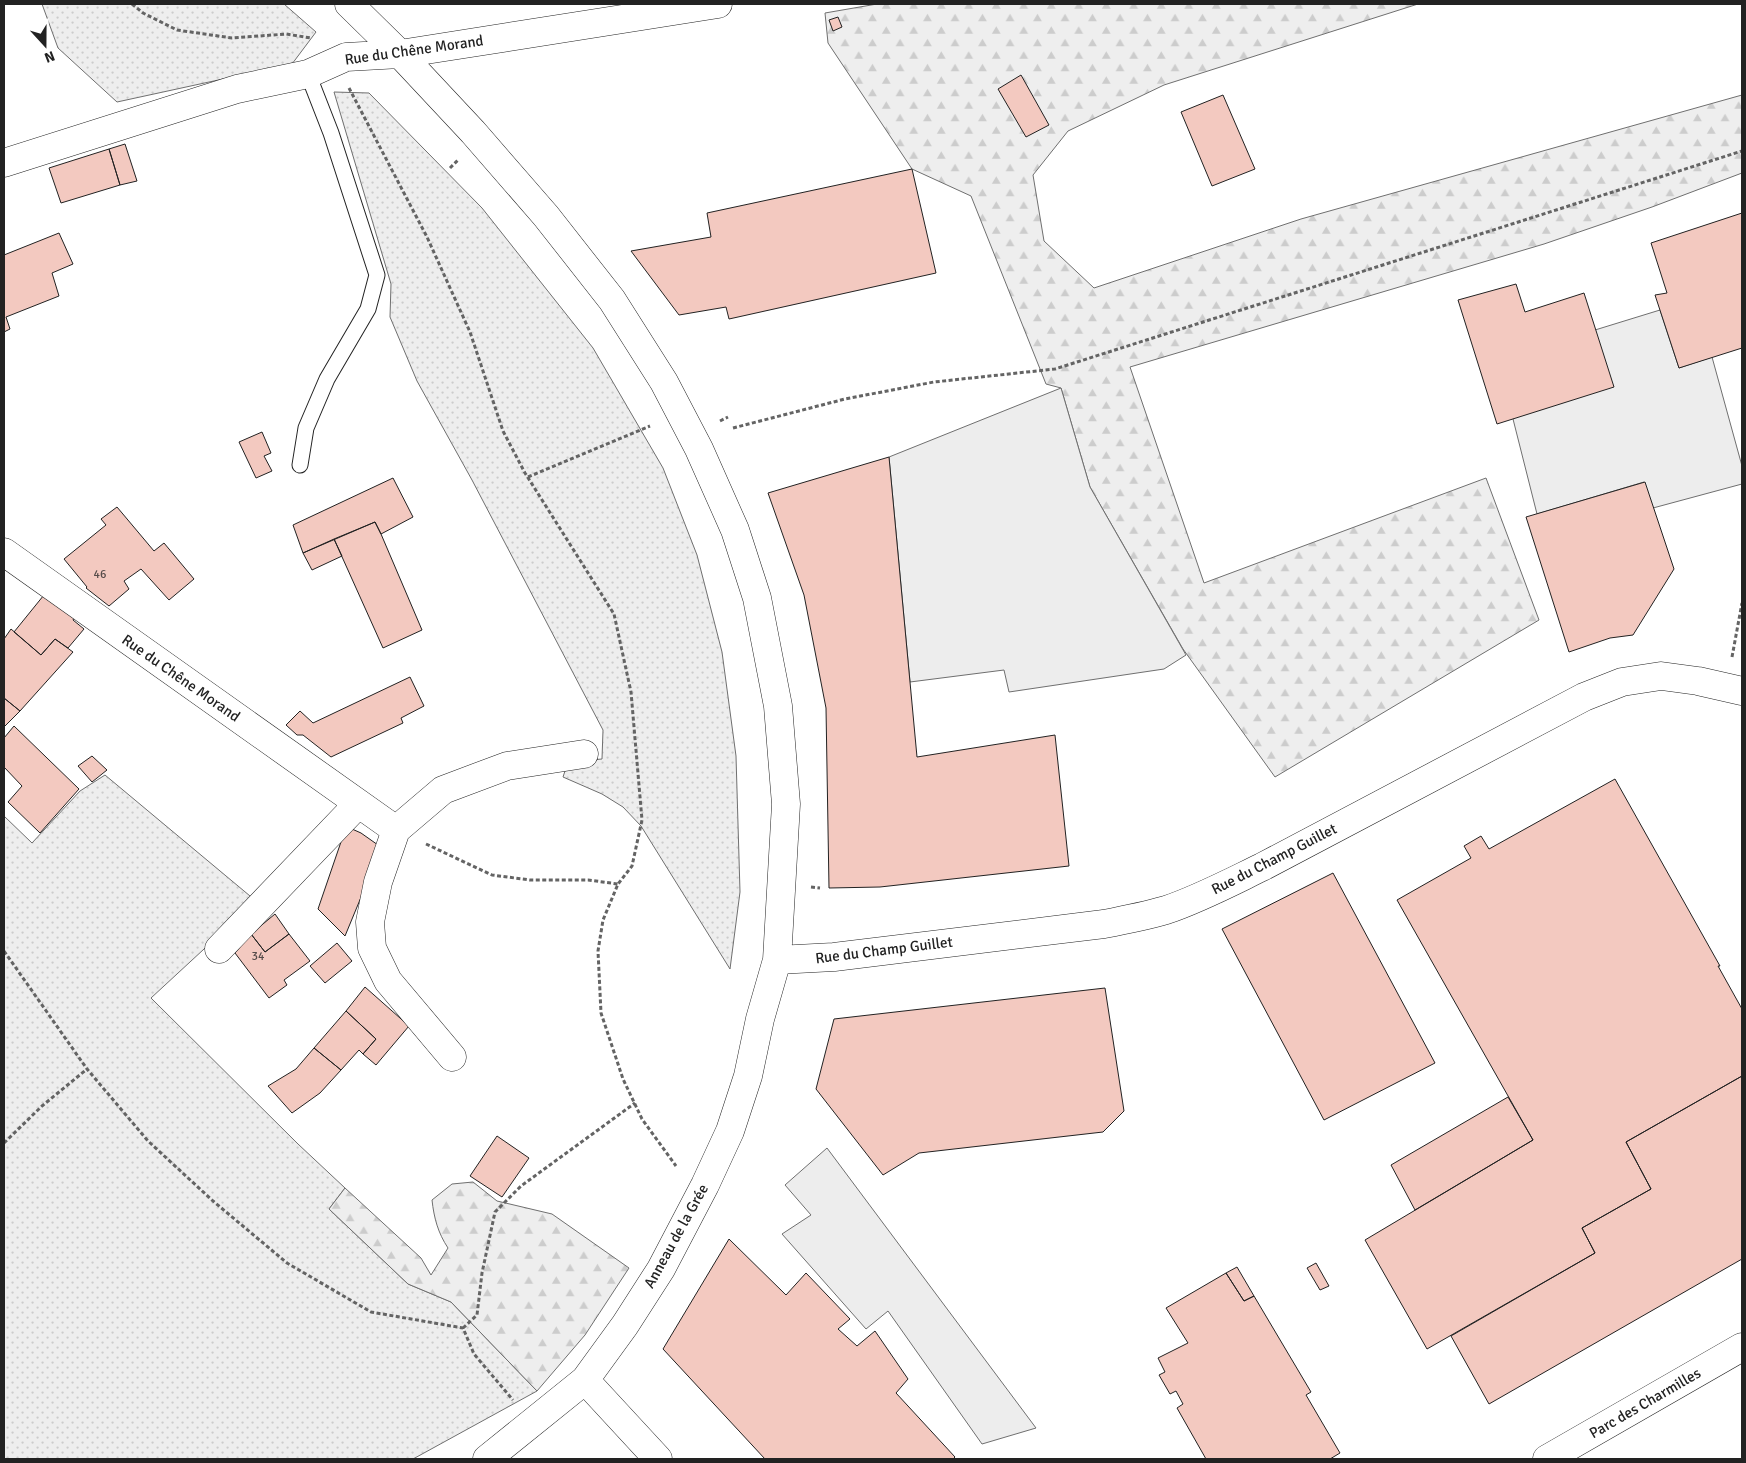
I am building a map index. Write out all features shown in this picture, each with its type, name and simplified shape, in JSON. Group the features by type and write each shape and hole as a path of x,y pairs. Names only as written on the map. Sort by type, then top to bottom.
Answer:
{"street":[{"name":"Anneau de la Grée","path":"349,4 400,54 476,136 546,216 612,300 664,382 698,449 735,530 758,598 778,706 786,804 777,960 760,1019 748,1076 730,1131 705,1184 660,1269 625,1324 585,1380 487,1459"},
{"name":"Rue du Chêne Morand","path":"4,163 237,89 308,74 346,57 400,54 718,4"},
{"name":"Rue du Chêne Morand","path":"4,552 396,830"},
{"name":"Rue du Champ Guillet","path":"777,960 834,957 1104,924 1145,916 1212,891 1262,867 1584,697 1622,682 1661,676 1698,681 1734,689"},
{"path":"452,1057 388,981 372,948 370,922 378,882 396,830 444,790 507,766 584,754"},
{"path":"219,949 358,804"},
{"name":"Parc des Charmilles","path":"1547,1459 1742,1347"},
{"path":"585,1380 658,1459"}],"lane":[{"path":"300,465 306,428 327,379 368,309 377,275 331,133 308,74"}],"path":[{"path":"132,4 143,13 177,30 232,38 286,34 319,39"},
{"path":"345,80 428,237 470,332 503,431 528,477 614,614 631,692 642,820 632,866 618,884 603,920 598,951 601,1013 623,1079 642,1119 676,1166"},
{"path":"733,428 846,399 934,382 1055,369 1742,151"},
{"path":"528,477 650,426"},
{"path":"1734,689 1742,603"},
{"path":"396,830 492,875 530,880 588,880 618,884"},
{"path":"4,951 87,1069 148,1141 213,1202 287,1263 371,1312 462,1328"},
{"path":"4,1143 42,1106 87,1069"},
{"path":"462,1328 477,1315 482,1273 494,1212 521,1186 635,1103"},
{"path":"462,1328 474,1354 498,1385 533,1421"}],"green space":[{"path":"42,4 284,4 316,32 292,64 117,102 58,48"},
{"path":"877,4 1418,4 1164,85 1068,131 1033,175 1044,241 1094,288 1301,219 1742,95 1742,173 1652,207 1544,244 1130,367 1204,583 1486,478 1539,620 1275,777 1183,649 1090,487 1061,388 1046,384 971,196 912,169 828,43 825,13"},
{"path":"334,92 369,93 482,208 593,348 663,468 697,555 722,652 736,756 740,892 730,969 641,826 623,807 602,794 563,777 568,762 602,759 603,730 472,480 417,381 390,317 391,284"},
{"path":"105,775 256,901 151,998 345,1188 329,1209 408,1284 451,1302 537,1391 413,1459 4,1459 4,816 32,843 80,791"},
{"path":"473,1182 497,1201 552,1214 629,1268 585,1335 537,1391 451,1302 408,1284 329,1209 345,1188 421,1258 431,1275 448,1248 437,1225 432,1200 452,1184"}],"shaded area":[{"path":"1660,310 1679,368 1712,357 1742,466 1742,484 1653,508 1644,482 1537,514 1513,419 1595,330"},
{"path":"1061,388 1090,487 1186,655 1164,669 1009,692 1004,670 910,682 889,457"},
{"path":"827,1148 1036,1428 982,1444 888,1311 866,1329 782,1234 811,1215 785,1185"}],"building":[{"path":"838,17 842,27 833,31 829,20"},
{"path":"1021,75 1049,125 1026,137 998,89"},
{"path":"1223,95 1255,169 1212,186 1181,112"},
{"path":"125,144 137,181 120,185 109,149"},
{"path":"109,149 120,185 61,203 49,168"},
{"path":"912,169 936,273 729,319 726,307 679,315 631,251 711,237 707,213"},
{"path":"1742,213 1742,348 1679,368 1655,295 1667,293 1651,243"},
{"path":"59,233 73,264 52,273 59,296 6,317 10,329 4,332 4,255"},
{"path":"1516,284 1525,312 1584,293 1614,387 1497,424 1458,300"},
{"path":"262,432 271,453 264,456 272,471 256,478 239,442"},
{"path":"889,457 917,757 1055,735 1069,866 880,887 829,888 826,708 804,595 768,493"},
{"path":"393,478 413,517 381,534 375,522 303,553 293,525"},
{"path":"1645,482 1674,569 1633,635 1610,638 1569,652 1526,517"},
{"path":"117,507 154,551 164,543 194,579 169,600 141,569 124,581 129,589 109,606 86,588 64,559 106,525 101,519"},
{"path":"375,522 422,630 383,648 334,539"},
{"path":"334,539 342,556 312,570 303,553"},
{"path":"48,590 76,614 73,620 84,629 68,648 55,639 41,655 14,632"},
{"path":"11,629 41,655 55,639 73,652 20,711 4,698 4,639"},
{"path":"410,677 424,706 401,718 403,723 331,757 303,735 297,735 286,725 300,711 313,723"},
{"path":"4,698 20,711 4,727"},
{"path":"14,726 79,789 40,833 8,802 22,786 4,767 4,738"},
{"path":"92,756 107,770 92,782 78,766"},
{"path":"1615,779 1720,966 1718,966 1742,1009 1742,1076 1626,1142 1651,1189 1582,1228 1595,1253 1427,1349 1365,1240 1533,1140 1397,900 1471,858 1464,846 1481,836 1489,849"},
{"path":"352,829 378,845 376,861 345,936 318,909 343,836"},
{"path":"1333,873 1435,1063 1324,1120 1222,929"},
{"path":"275,914 289,934 265,952 251,934"},
{"path":"251,934 265,952 289,934 310,961 284,980 287,985 269,998 235,953"},
{"path":"337,943 352,961 325,983 310,966"},
{"path":"365,987 409,1026 376,1065 363,1054 376,1039 346,1011"},
{"path":"1105,988 1124,1111 1103,1132 919,1153 883,1175 816,1089 834,1019"},
{"path":"346,1011 376,1039 363,1054 359,1050 341,1070 314,1048"},
{"path":"314,1048 341,1070 320,1093 292,1113 268,1086 296,1069"},
{"path":"1742,1076 1742,1259 1489,1404 1451,1336 1595,1253 1582,1228 1651,1189 1626,1142"},
{"path":"1508,1097 1533,1140 1415,1210 1391,1165"},
{"path":"497,1136 529,1158 502,1197 470,1176"},
{"path":"729,1239 786,1295 806,1273 850,1319 838,1329 857,1346 875,1331 908,1379 896,1393 955,1457 953,1459 765,1459 663,1349"},
{"path":"1316,1263 1329,1286 1320,1290 1307,1268"},
{"path":"1237,1267 1254,1296 1244,1301 1226,1273"},
{"path":"1226,1273 1244,1301 1254,1296 1311,1392 1306,1395 1340,1453 1330,1459 1206,1459 1177,1408 1183,1404 1176,1391 1170,1394 1159,1375 1165,1372 1158,1358 1188,1343 1166,1308"}]}
